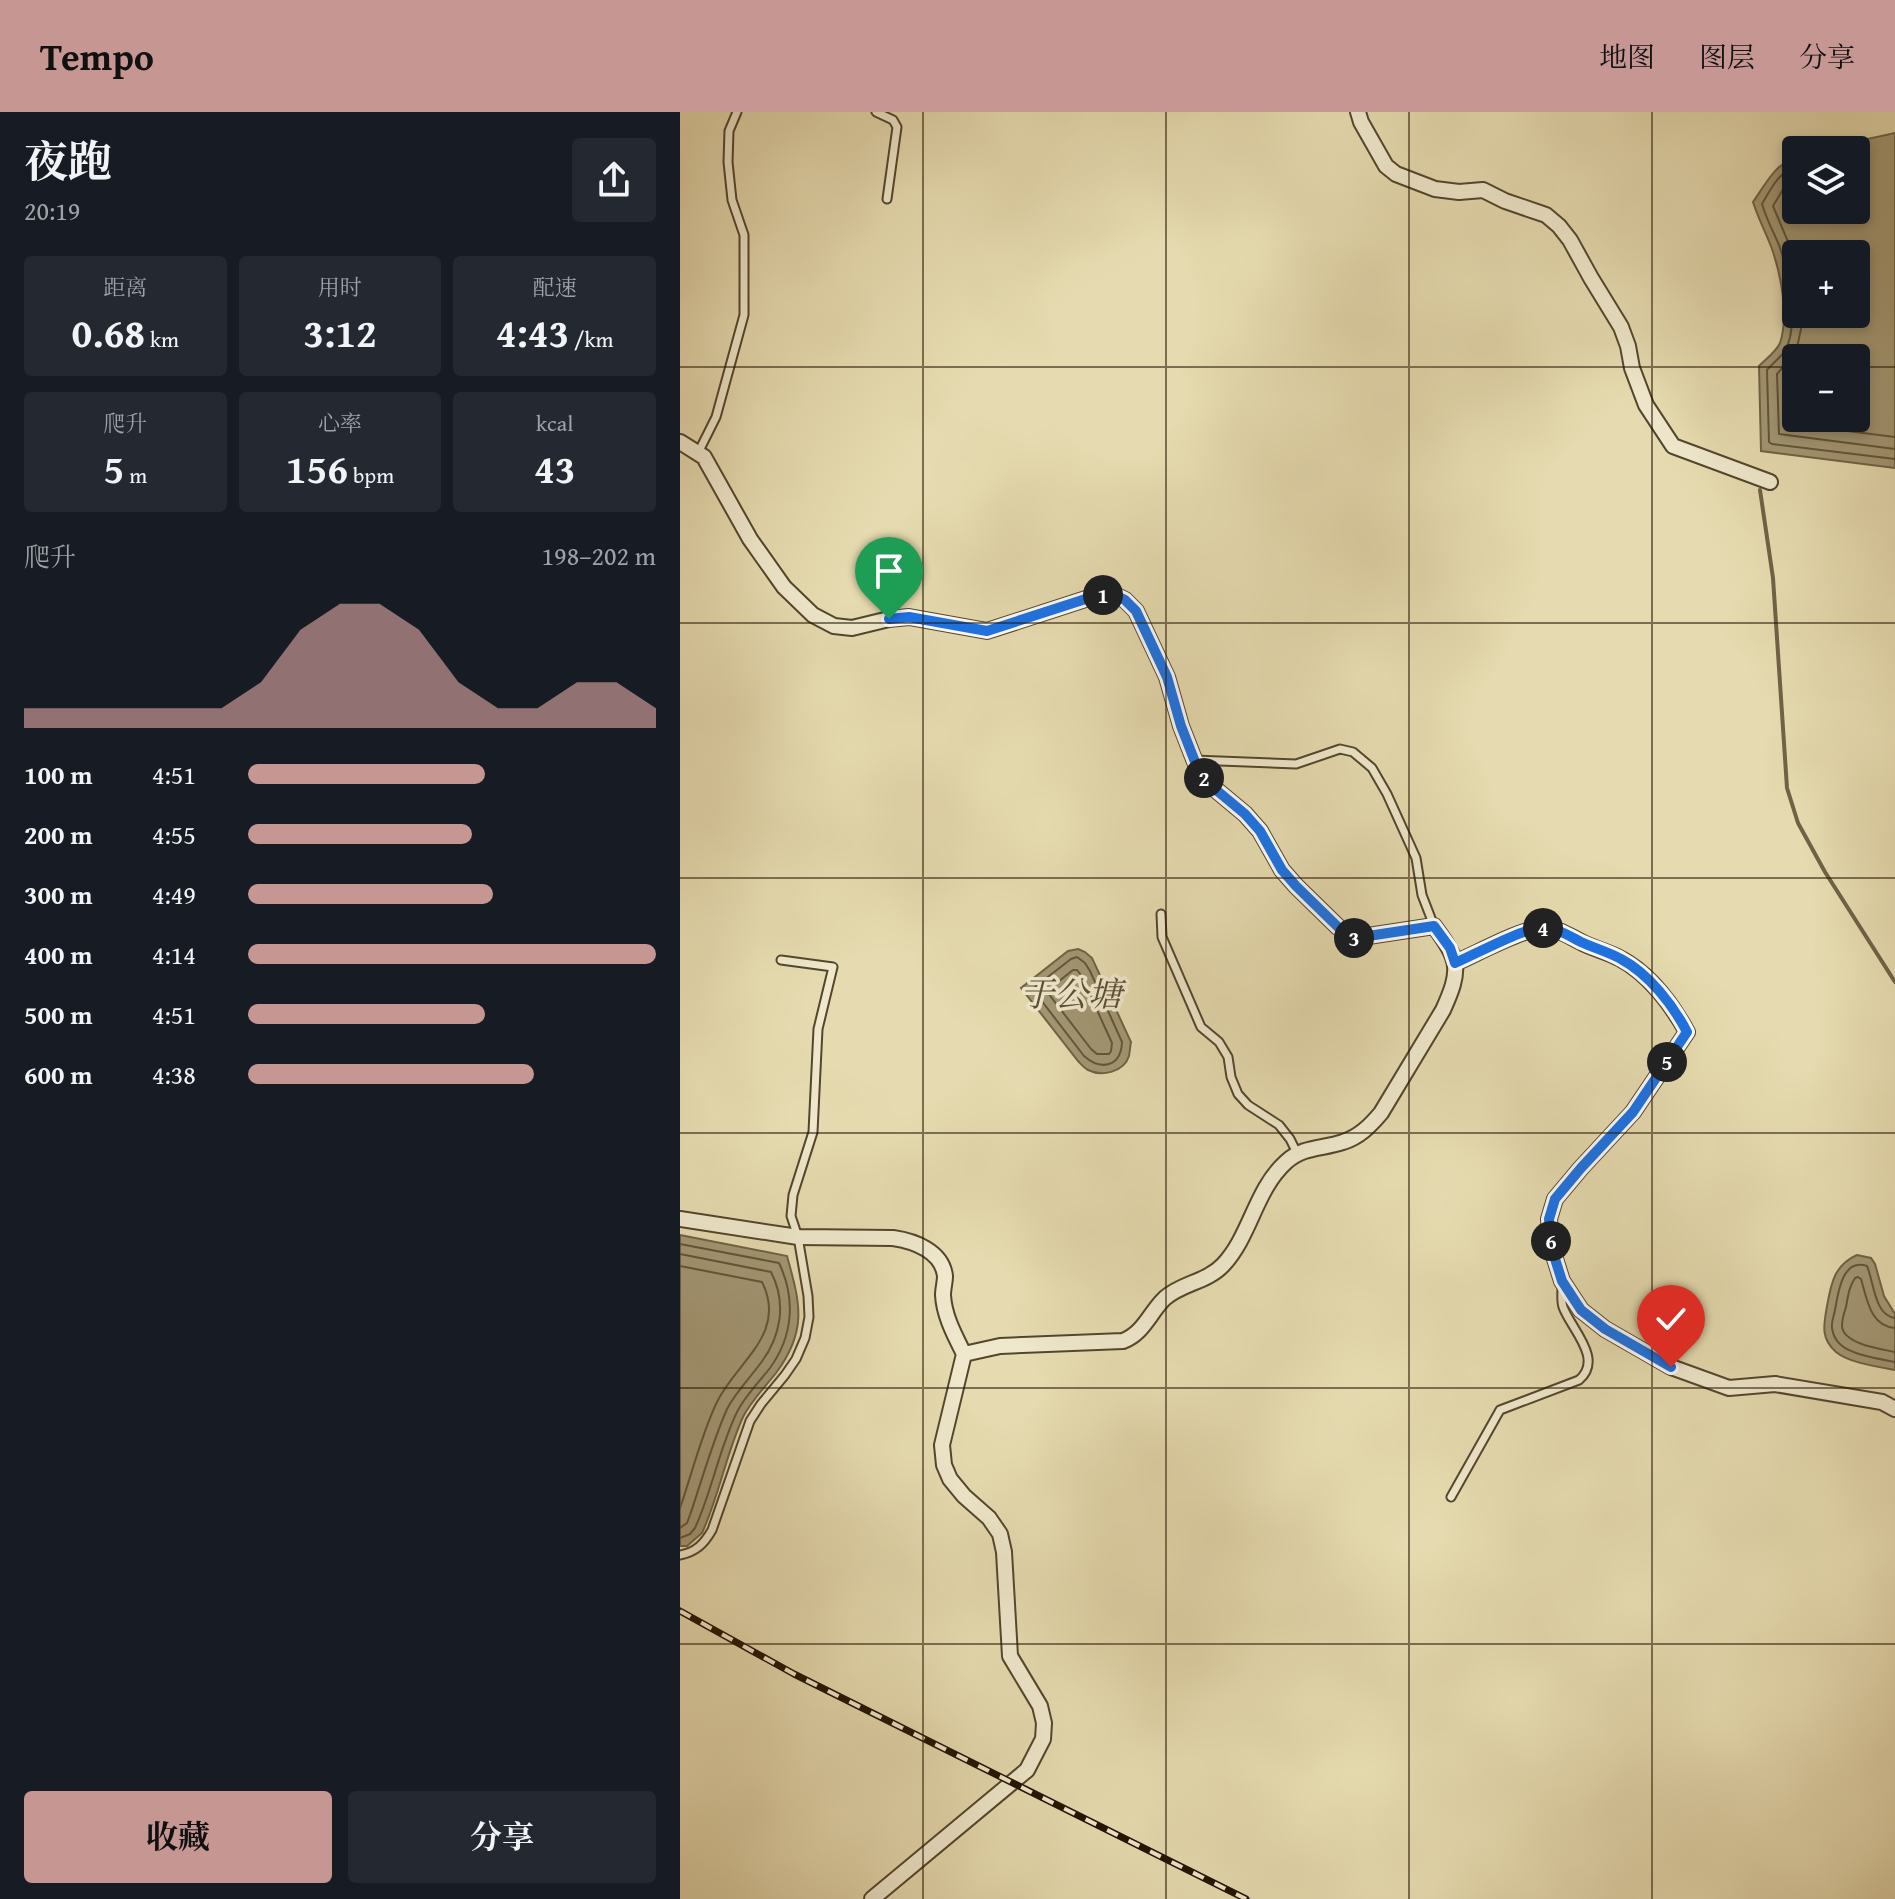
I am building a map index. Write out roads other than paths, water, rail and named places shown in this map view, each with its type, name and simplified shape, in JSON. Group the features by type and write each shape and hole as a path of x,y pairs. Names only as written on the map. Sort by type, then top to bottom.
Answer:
{"street":[{"path":"1358,112 1386,166 1396,174 1435,189 1459,192 1483,190 1546,215 1559,226 1621,327 1646,405 1673,446 1770,482"},
{"path":"680,442 704,457 750,539 784,587 813,615 834,626 852,628 909,617 987,631 1098,595 1113,594 1125,600 1136,611 1167,677 1199,772 1260,831 1282,870 1296,886 1338,927 1355,938 1434,926 1450,948 1455,963 1451,993 1443,1010 1381,1113 1369,1127 1342,1143 1297,1153 1268,1185 1224,1264 1206,1278 1167,1297 1133,1337 1123,1341 1000,1346 964,1354"},
{"path":"1455,963 1526,931 1553,928 1636,968 1662,996 1687,1032 1633,1112 1555,1199 1549,1219 1551,1246 1562,1281 1581,1310 1605,1329 1671,1367 1729,1388 1775,1384 1882,1402 1895,1409"},
{"path":"680,1219 798,1237 907,1240 922,1246 942,1265 947,1316 964,1354 942,1445 944,1465 950,1479 989,1518 1000,1534 1004,1552 1010,1656 1040,1706 1044,1723 1043,1739 1027,1770 872,1899"}],"lane":[{"path":"698,453 716,417 744,315 744,235 732,200 728,162 729,131 737,112"},
{"path":"876,112 893,120 897,127 887,199"},
{"path":"1193,760 1296,764 1340,749 1353,752 1372,768 1387,794 1416,858 1422,895 1434,926"},
{"path":"1161,914 1162,937 1195,1015 1201,1027 1219,1042 1228,1057 1238,1094 1248,1105 1279,1125 1297,1153"},
{"path":"680,1555 705,1543 750,1421 791,1367 805,1338 809,1317 798,1237 791,1216 793,1195 813,1132 818,1029 833,967 781,960"},
{"path":"1451,1497 1500,1410 1579,1380 1586,1374 1589,1363 1587,1352 1562,1304 1562,1281"}],"water":[{"path":"1895,133 1895,468 1761,451 1759,366 1780,343 1783,328 1870,328 1870,240 1782,240 1782,291 1772,249 1753,202 1782,165 1782,224 1870,224 1870,138"},
{"name":"于公塘","path":"1078,949 1092,958 1131,1042 1126,1061 1112,1072 1094,1072 1084,1067 1021,988 1068,951"},
{"path":"680,1235 787,1256 798,1302 793,1343 776,1373 743,1417 702,1533 687,1546 680,1546"},
{"path":"1857,1255 1871,1258 1875,1264 1884,1296 1895,1314 1895,1370 1848,1359 1831,1347 1825,1336 1832,1283 1843,1264"}],"waterway":[{"path":"1760,490 1773,578 1787,788 1798,823 1825,872 1895,982"}],"railway":[{"path":"680,1611 794,1674 1246,1899"}]}
